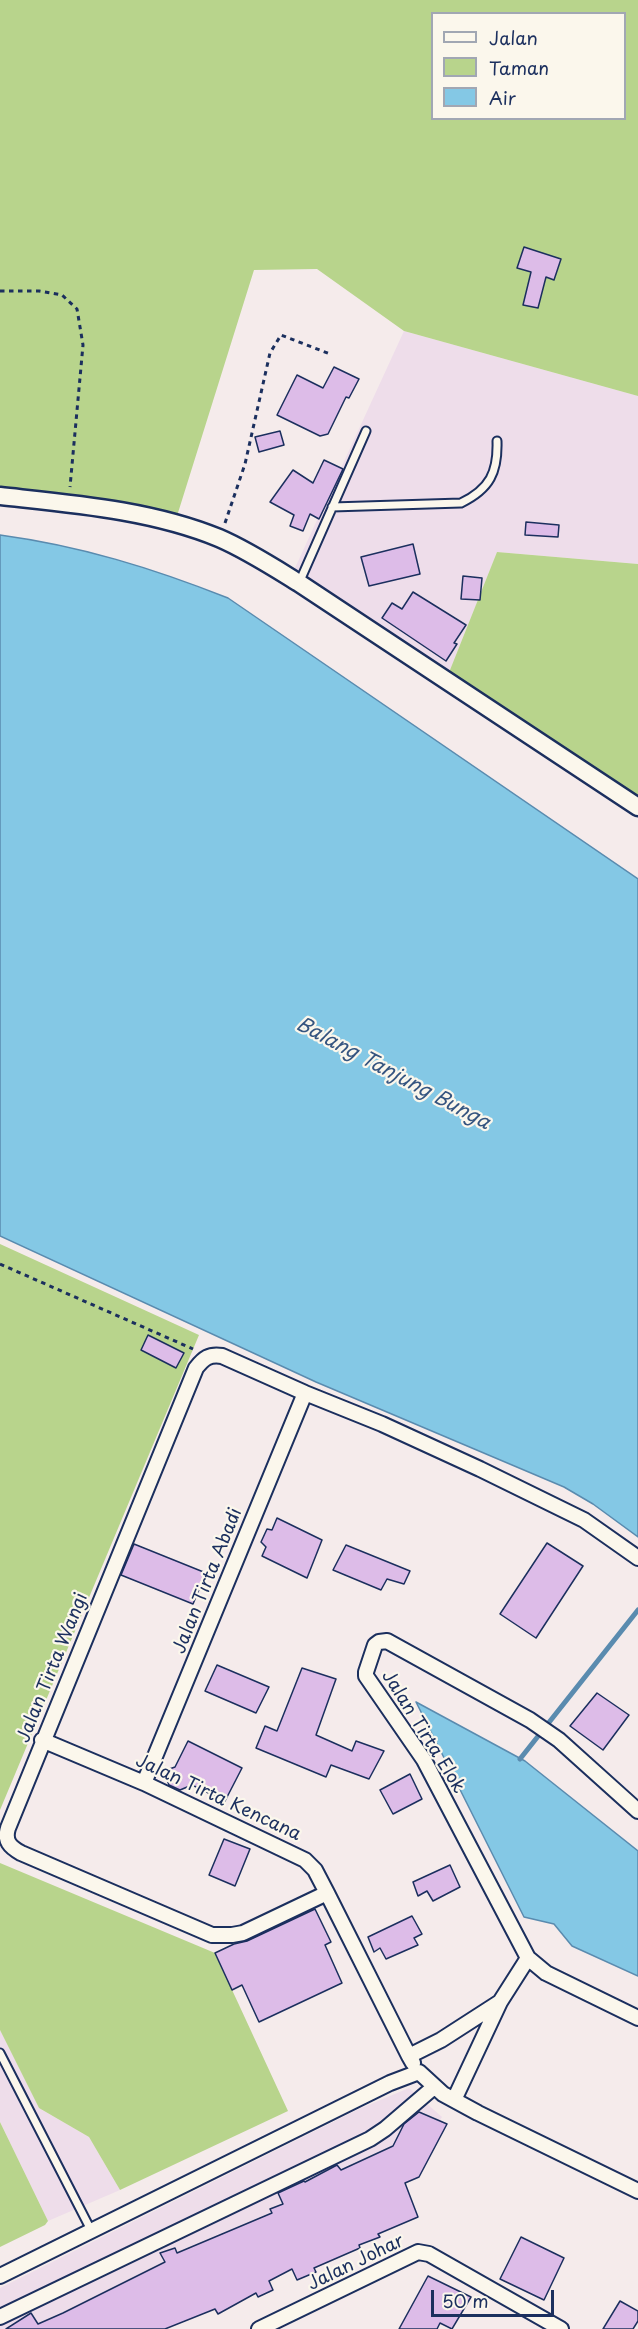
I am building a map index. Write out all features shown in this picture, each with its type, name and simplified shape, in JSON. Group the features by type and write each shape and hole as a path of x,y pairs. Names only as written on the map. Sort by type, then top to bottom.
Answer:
{"street":[{"path":"0,496 133,514 219,538 267,563 638,807"},
{"path":"209,1356 222,1356 382,1424 540,1498 584,1520 638,1558"},
{"name":"Jalan Tirta Wangi","path":"209,1356 196,1368 42,1740 6,1832 6,1839 21,1853 212,1935 237,1935 327,1893"},
{"name":"Jalan Tirta Abadi","path":"144,1783 305,1393"},
{"name":"Jalan Tirta Elok","path":"638,1811 559,1740 530,1720 387,1641 379,1641 375,1645 366,1677 424,1760 528,1958 546,1973 638,2018"},
{"name":"Jalan Tirta Kencana","path":"42,1740 144,1783 300,1856 315,1870 409,2056 419,2072 434,2087 454,2100 638,2191"},
{"path":"454,2100 500,2002 528,1958"},
{"path":"409,2056 447,2036 500,2002"},
{"path":"0,2276 390,2083 419,2072"},
{"path":"0,2317 370,2139 434,2087"},
{"name":"Jalan Johar","path":"268,2327 418,2252 429,2254 561,2329"}],"lane":[{"path":"299,584 366,431"},
{"path":"332,507 461,503 477,496 493,476 498,459 497,441"},
{"path":"0,2053 92,2232"}],"path":[{"path":"0,291 39,291 62,295 77,309 83,345 69,504"},
{"path":"219,538 245,464 270,353 281,335 330,354"},
{"path":"0,1264 209,1356"}],"shaded area":[{"path":"404,331 638,396 638,564 497,552 446,680 289,581"},
{"path":"0,2030 39,2108 89,2137 120,2190 48,2221 0,2122"},
{"path":"409,2088 442,2117 401,2186 116,2329 0,2329 0,2288 359,2109"}],"green space":[{"path":"0,0 638,0 638,396 404,331 317,269 254,270 177,516 84,497 0,497"},
{"path":"497,552 638,564 638,810 446,680"},
{"path":"0,1244 199,1335 0,1810"},
{"path":"0,1863 215,1953 288,2111 120,2190 89,2137 39,2108 0,2030"},
{"path":"0,2122 48,2221 45,2225 0,2247"}],"water":[{"name":"Balang Tanjung Bunga","path":"0,535 59,545 116,559 228,598 638,879 638,1537 593,1504 564,1487 316,1382 0,1236"},
{"path":"416,1702 525,1761 638,1851 638,1976 572,1946 554,1924 524,1917"}],"building":[{"path":"524,247 561,259 554,280 546,277 538,308 523,305 531,272 517,268"},
{"path":"334,367 359,379 349,398 346,397 328,434 320,436 277,415 297,375 323,388"},
{"path":"280,431 284,445 259,452 255,437"},
{"path":"324,460 343,469 319,519 310,514 303,531 290,526 294,515 270,502 293,470 313,483"},
{"path":"526,522 559,525 558,537 525,535"},
{"path":"413,544 420,574 369,586 361,557"},
{"path":"463,576 482,578 480,600 461,599"},
{"path":"413,592 466,625 446,661 382,618 392,603 402,609"},
{"path":"148,1335 184,1353 176,1368 141,1350"},
{"path":"277,1518 322,1540 307,1578 262,1556 266,1547 261,1542 267,1529 272,1530"},
{"path":"547,1543 583,1566 536,1638 500,1614"},
{"path":"134,1544 206,1573 193,1604 121,1575"},
{"path":"346,1545 410,1571 404,1584 387,1579 381,1590 333,1570"},
{"path":"217,1665 269,1687 256,1713 205,1691"},
{"path":"302,1668 336,1679 316,1735 352,1751 356,1741 384,1751 369,1779 331,1765 326,1777 256,1748 265,1726 277,1731"},
{"path":"597,1693 629,1715 603,1750 570,1726"},
{"path":"188,1741 242,1768 225,1801 192,1785 180,1790 169,1785 164,1771 175,1767"},
{"path":"410,1774 422,1799 393,1814 380,1790"},
{"path":"224,1839 250,1849 235,1886 209,1875"},
{"path":"450,1865 460,1887 433,1901 427,1891 418,1896 413,1882"},
{"path":"315,1909 331,1942 325,1945 342,1983 259,2022 242,1985 232,1990 215,1953 247,1941"},
{"path":"412,1916 422,1934 414,1938 418,1945 386,1959 380,1948 374,1952 368,1937"},
{"path":"419,2112 447,2124 419,2177 405,2183 418,2217 378,2234 380,2237 359,2245 360,2248 314,2268 316,2272 297,2280 292,2269 269,2281 273,2290 258,2297 256,2293 218,2314 215,2309 165,2329 6,2329 31,2313 38,2324 165,2262 160,2253 175,2248 177,2253 272,2213 270,2209 283,2204 278,2193 337,2165 341,2170 393,2146 404,2124"},
{"path":"521,2237 564,2258 544,2300 500,2279"},
{"path":"428,2276 471,2297 452,2329 440,2323 437,2329 399,2329"},
{"path":"620,2301 638,2311 638,2321 633,2329 603,2329"}],"waterway":[{"path":"520,1759 638,1610"}]}
